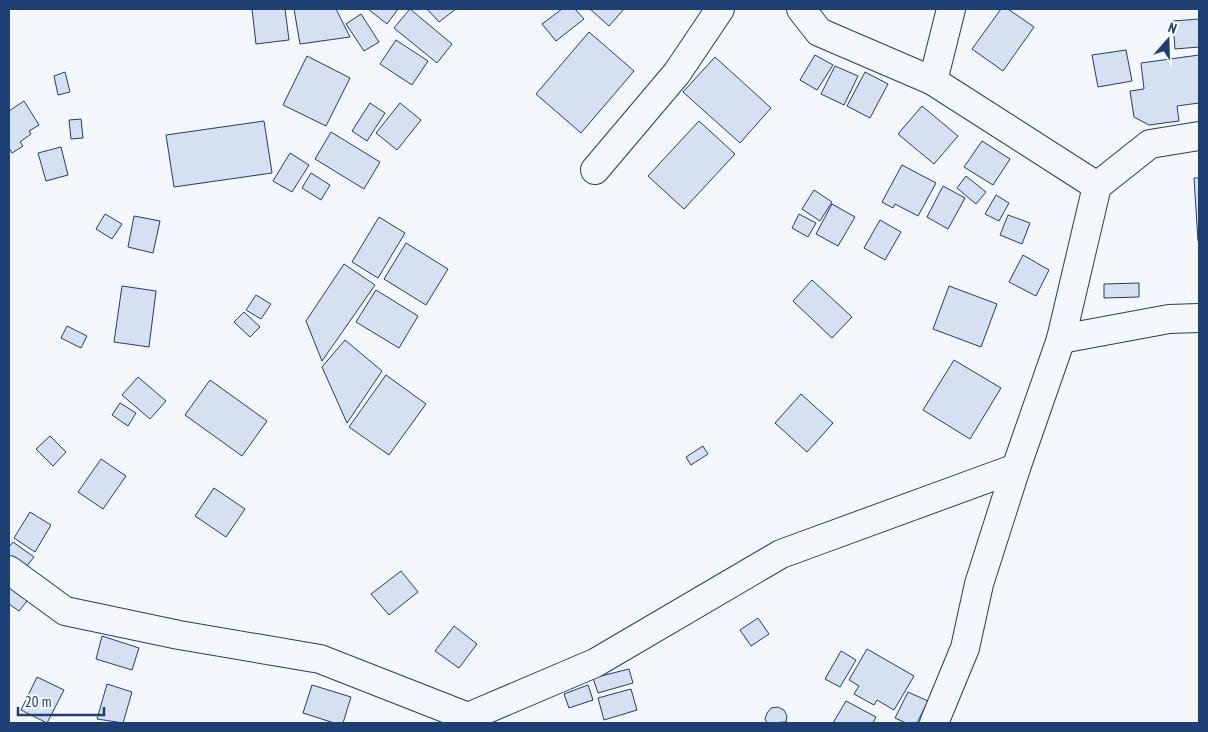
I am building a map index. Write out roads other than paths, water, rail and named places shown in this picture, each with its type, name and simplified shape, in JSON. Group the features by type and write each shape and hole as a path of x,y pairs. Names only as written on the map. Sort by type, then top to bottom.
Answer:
{"street":[{"path":"595,170 677,73 720,9"},
{"path":"801,9 819,32 933,81 1097,186"},
{"path":"933,81 951,9"},
{"path":"934,723 965,648 980,584 1016,468 1061,339 1097,186 1150,144 1199,136"},
{"path":"1061,339 1169,319 1199,318"},
{"path":"9,570 65,611 179,635 320,659 468,716 594,663 781,554 1016,468"}]}
